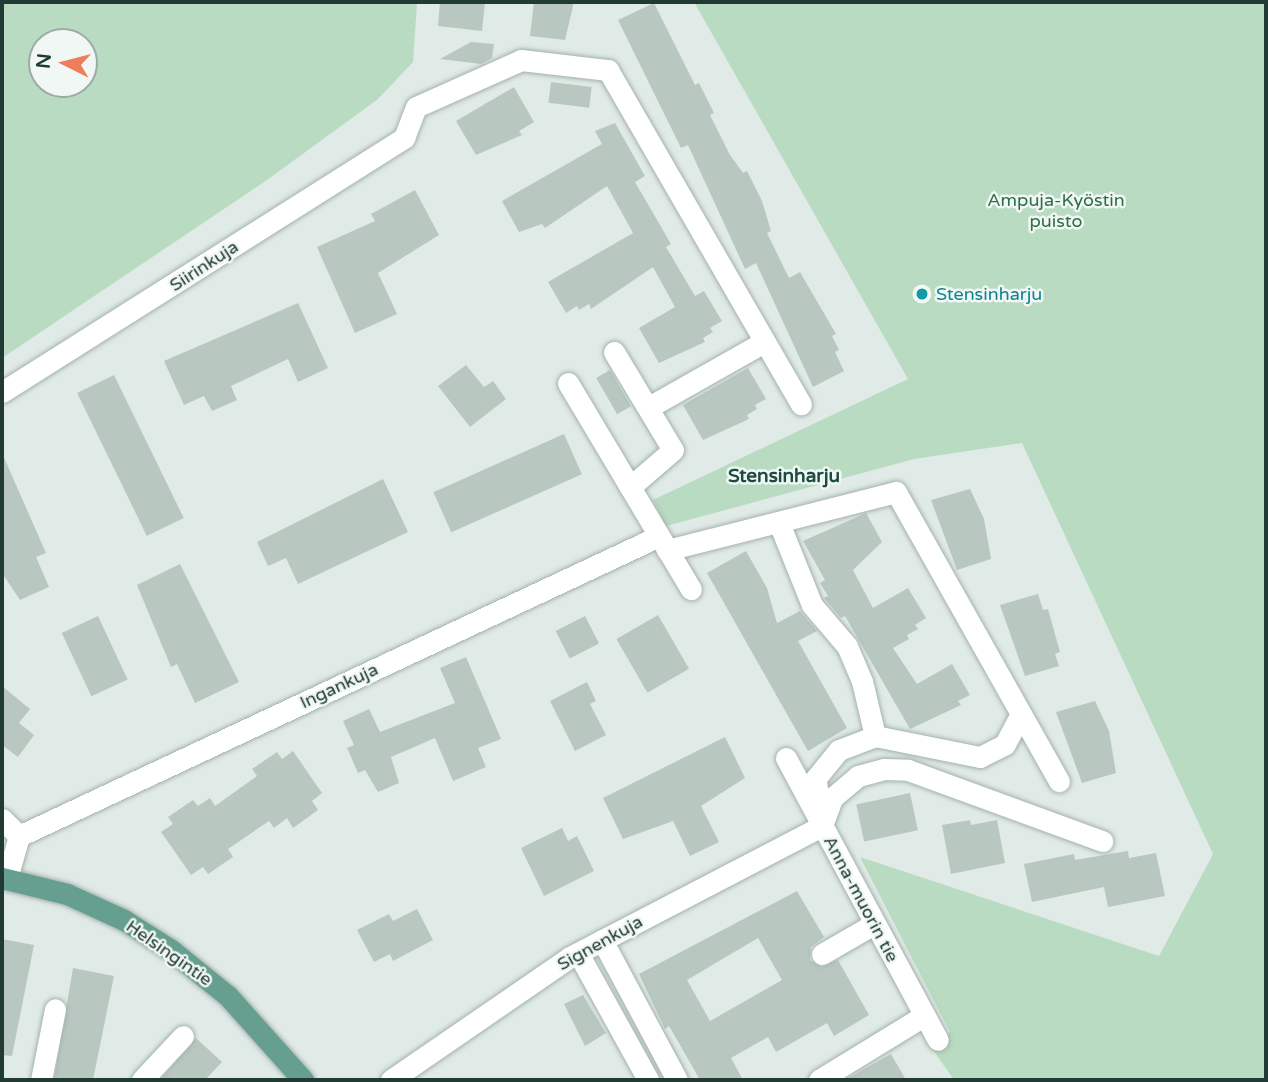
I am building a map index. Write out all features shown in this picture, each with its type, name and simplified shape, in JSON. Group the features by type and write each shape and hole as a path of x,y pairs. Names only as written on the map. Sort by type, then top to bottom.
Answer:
{"main road":[{"name":"Helsingintie","path":"4,878 67,894 124,920 171,950 228,996 303,1080"}],"street":[{"name":"Siirinkuja","path":"2,392 404,138 416,107 521,60 608,71 764,342"},
{"path":"649,408 764,342 801,404"},
{"path":"614,352 673,450 630,487"},
{"path":"568,383 691,589"},
{"name":"Ingankuja","path":"19,836 663,543 779,523 896,492 1021,714"},
{"path":"779,523 812,605 847,646 862,681 875,736"},
{"path":"822,826 816,778 839,750 875,736 980,757 1005,744 1021,714"},
{"path":"1021,714 1059,781"},
{"name":"Anna-muorin tie","path":"786,758 938,1040"},
{"path":"822,826 832,798 859,776 884,769 908,770 1102,841"},
{"path":"2,819 19,836 4,878"},
{"name":"Signenkuja","path":"391,1080 578,953 822,826"},
{"path":"821,954 874,924"},
{"path":"603,940 677,1080"},
{"path":"578,953 648,1080"},
{"path":"41,1080 55,1009"},
{"path":"818,1080 925,1016"},
{"path":"142,1080 183,1036"}],"green space":[{"path":"2,2 417,2 413,62 378,99 267,180 2,358"},
{"name":"Ampuja-Kyöstin puisto","path":"694,2 1266,2 1266,1080 954,1080 929,1044 950,1032 860,857 1159,956 1213,854 1022,443 914,459 666,526 653,500 908,379"}],"building":[{"path":"440,2 485,2 482,31 438,26"},
{"path":"534,2 574,2 565,40 530,36"},
{"path":"654,3 695,85 699,83 714,113 710,115 730,155 743,173 747,171 762,201 771,231 767,233 789,278 800,272 836,334 832,336 839,350 835,352 844,371 813,387 756,263 745,269 688,145 681,148 618,20"},
{"path":"471,42 494,44 492,58 481,64 440,59"},
{"path":"551,82 592,87 589,108 548,103"},
{"path":"514,87 534,122 519,131 522,135 476,155 456,121"},
{"path":"615,123 645,176 635,182 671,244 666,247 695,296 704,291 722,321 710,328 713,332 703,338 705,342 659,363 639,328 675,307 653,267 591,309 589,304 579,310 577,306 566,313 548,282 633,233 607,186 545,228 542,224 519,232 502,201 602,144 595,131"},
{"path":"415,190 439,235 378,273 397,314 355,333 317,247 375,221 371,214"},
{"path":"298,303 328,368 298,382 288,359 231,386 237,400 212,411 204,396 184,405 164,361"},
{"path":"466,365 484,387 493,381 506,399 470,427 438,386"},
{"path":"748,368 766,399 755,405 757,409 747,415 749,419 703,440 683,405"},
{"path":"610,370 631,406 617,414 596,378"},
{"path":"114,375 184,518 147,536 77,393"},
{"path":"564,434 582,474 451,532 433,492"},
{"path":"2,453 46,553 36,557 49,587 20,600 2,573"},
{"path":"383,479 408,532 298,584 286,558 268,566 257,542"},
{"path":"970,489 984,519 991,559 957,570 931,500"},
{"path":"866,513 882,542 853,570 873,608 908,588 926,618 915,625 918,629 907,635 909,639 893,648 917,684 952,664 970,695 958,701 961,705 910,729 845,616 841,618 824,598 828,596 820,583 825,580 803,541"},
{"path":"746,551 767,588 777,623 800,611 817,631 798,641 847,728 808,751 707,573"},
{"path":"180,564 239,682 195,703 177,664 171,667 137,585"},
{"path":"1038,594 1043,610 1048,609 1060,652 1055,654 1059,666 1025,676 1000,605"},
{"path":"658,615 689,669 647,693 616,639"},
{"path":"98,616 128,679 91,696 62,633"},
{"path":"585,616 599,644 570,659 556,631"},
{"path":"466,657 501,739 478,748 486,767 453,781 435,738 391,757 399,783 378,792 365,770 358,773 347,748 354,745 343,721 369,709 380,732 455,703 440,668"},
{"path":"587,682 596,701 590,704 606,735 575,751 550,701"},
{"path":"2,686 30,709 19,723 34,735 18,757 2,745"},
{"path":"1095,701 1109,731 1116,773 1082,783 1056,712"},
{"path":"725,737 745,778 701,806 719,842 690,856 673,821 623,839 603,798"},
{"path":"293,751 322,793 312,801 318,810 293,828 287,818 274,828 269,821 228,849 233,857 208,874 203,867 191,875 161,832 173,824 168,817 193,800 198,806 210,798 215,806 257,776 252,769 277,752 282,759"},
{"path":"910,793 918,830 864,842 856,804"},
{"path":"970,820 971,825 997,820 1005,863 951,874 942,825"},
{"path":"562,828 568,841 577,836 594,871 544,896 521,848"},
{"path":"1128,851 1129,858 1156,853 1165,896 1108,907 1104,887 1032,902 1024,864 1074,854 1075,860"},
{"path":"797,891 824,937 811,947 810,960 821,967 838,960 869,1015 834,1036 827,1023 776,1052 768,1037 731,1058 743,1080 700,1080 669,1026 665,1029 639,974","holes":["758,938 782,980 710,1021 687,980"]},
{"path":"417,909 433,940 393,961 390,954 374,962 357,930 389,914 393,921"},
{"path":"2,939 34,945 12,1056 2,1055"},
{"path":"73,968 114,976 93,1080 54,1080"},
{"path":"583,995 606,1033 585,1046 564,1004"},
{"path":"196,1038 222,1062 205,1080 160,1080"},
{"path":"891,1054 906,1080 845,1080"}],"place":[{"name":"Stensinharju","path":"922,294"}],"district":[{"name":"Stensinharju","path":"784,477"}]}
